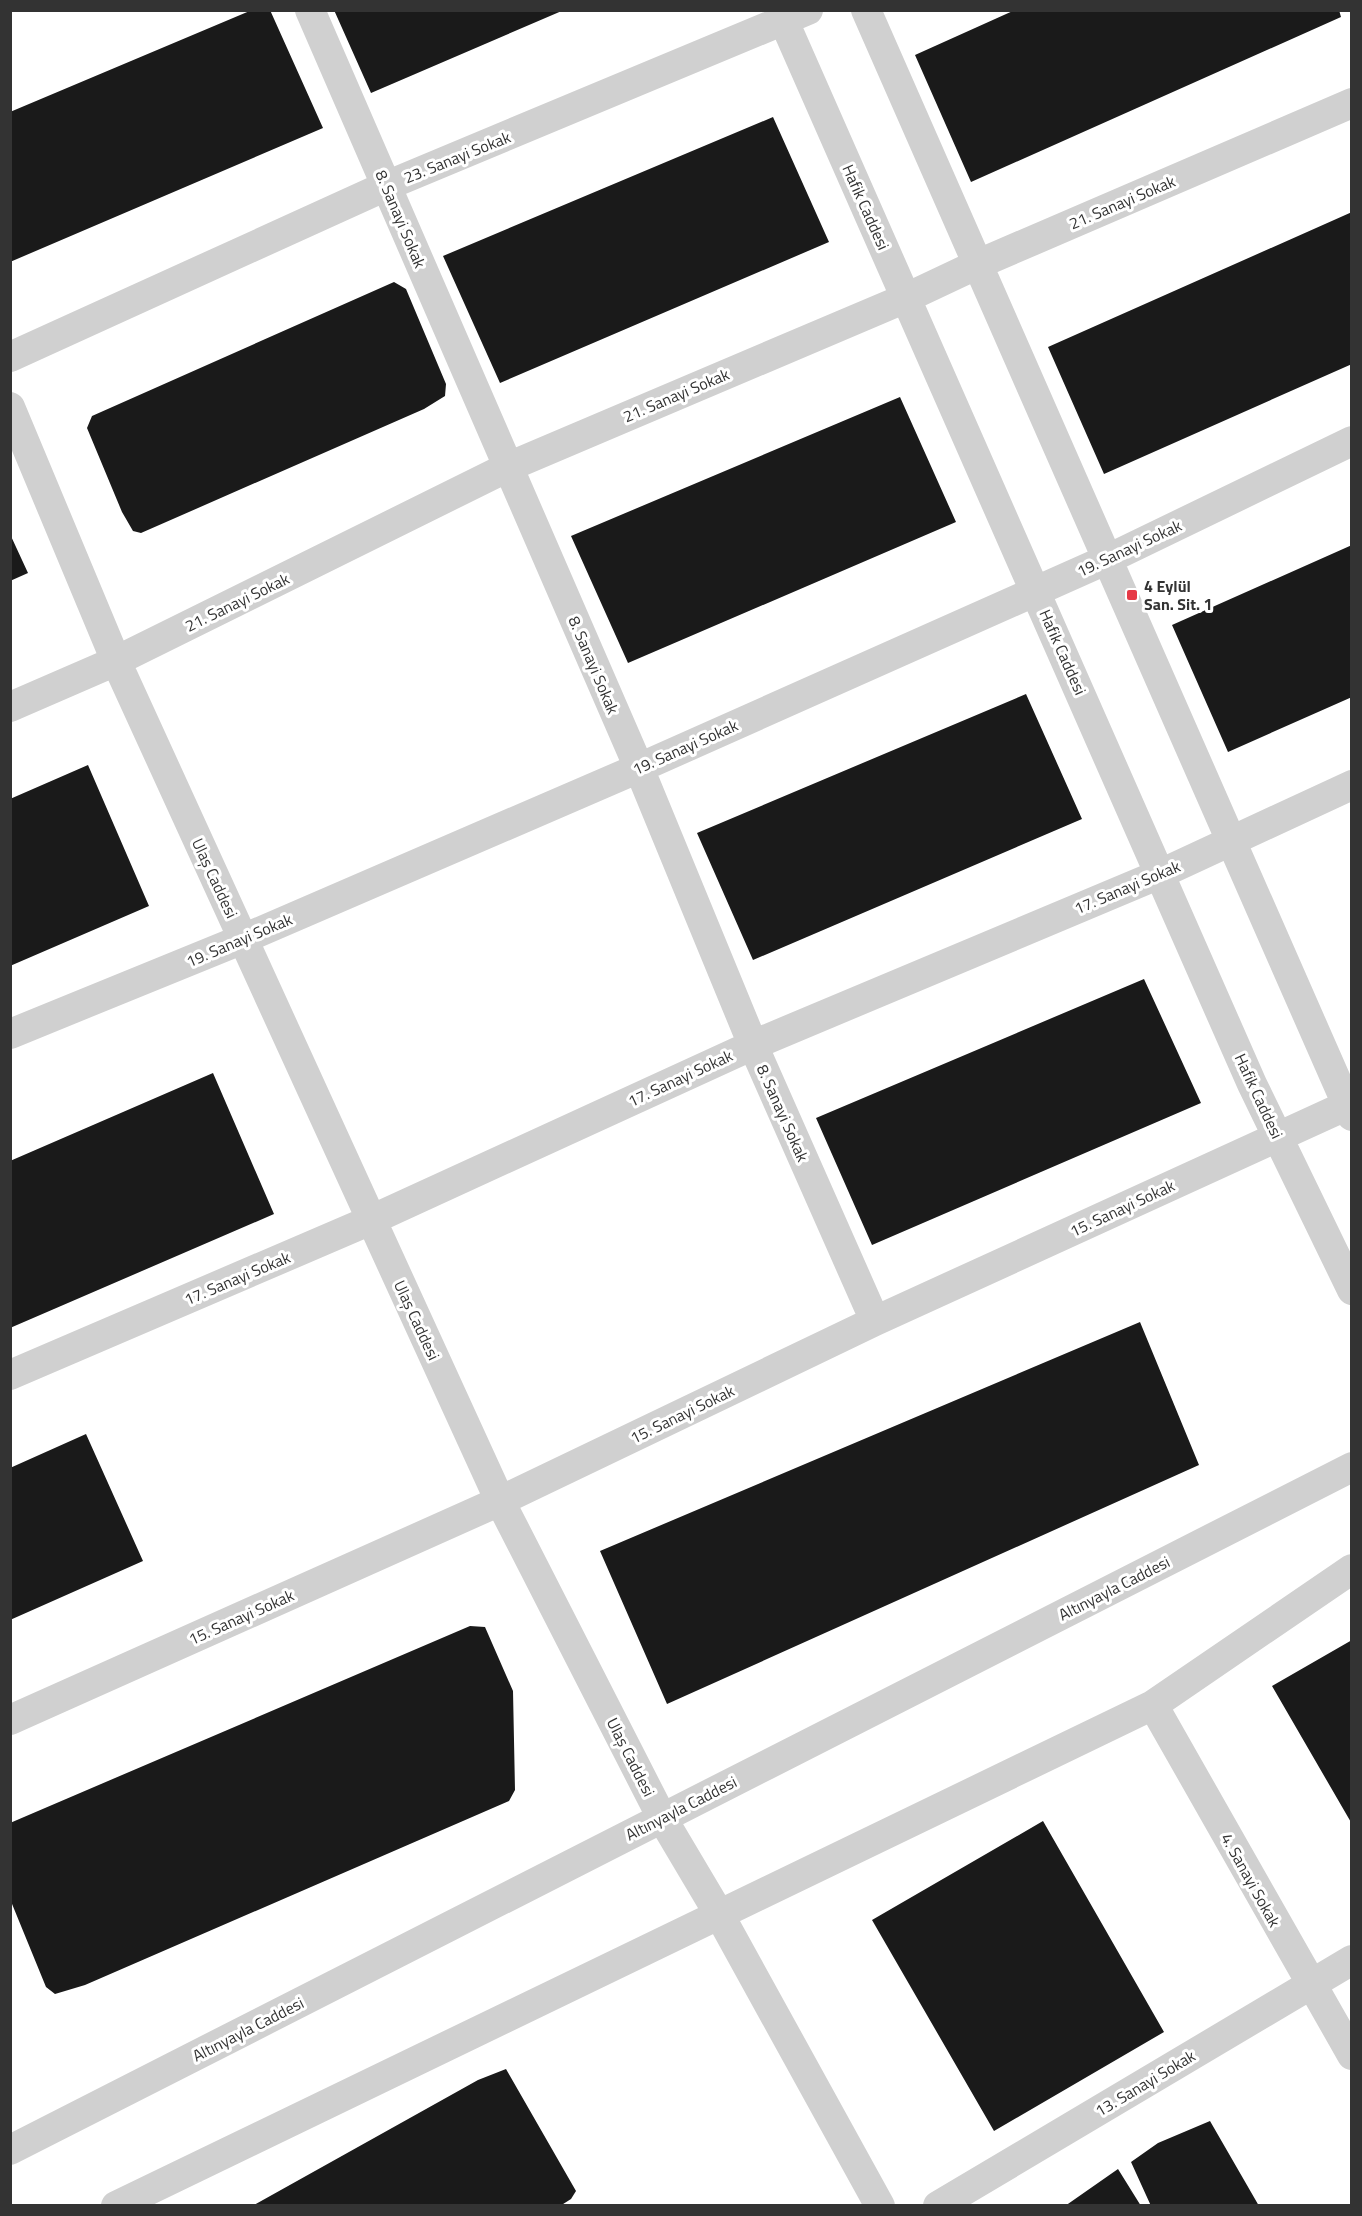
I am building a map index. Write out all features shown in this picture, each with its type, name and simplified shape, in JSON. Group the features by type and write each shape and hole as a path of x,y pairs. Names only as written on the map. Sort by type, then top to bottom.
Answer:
{"street":[{"name":"8. Sanayi Sokak","path":"310,10 639,768 753,1045 875,1321"},
{"path":"866,10 976,265 1350,1108"},
{"name":"23. Sanayi Sokak","path":"10,357 386,186 790,14"},
{"name":"Hafik Caddesi","path":"790,14 906,298 1278,1137 1352,1290"},
{"name":"21. Sanayi Sokak","path":"10,707 116,661 508,467 906,298 976,265 1352,103"},
{"name":"Ulaş Caddesi","path":"10,408 116,661 500,1501 662,1818 719,1914 880,2205"},
{"name":"19. Sanayi Sokak","path":"10,1034 243,939 639,768 1108,559 1352,441"},
{"name":"17. Sanayi Sokak","path":"10,1375 371,1221 753,1045 1160,874 1352,785"},
{"name":"15. Sanayi Sokak","path":"10,1720 500,1501 875,1321 1278,1137 1350,1108"},
{"name":"Altınyayla Caddesi","path":"10,2150 1352,1467"},
{"path":"116,2205 1153,1705 1352,1569"},
{"name":"4. Sanayi Sokak","path":"1153,1705 1310,1985 1352,2055"},
{"name":"13. Sanayi Sokak","path":"938,2205 1352,1960"}],"building":[{"path":"252,10 270,10 323,128 10,262 10,112"},
{"path":"334,10 564,10 371,93"},
{"path":"1015,10 1339,10 1341,17 971,182 915,55"},
{"path":"773,117 829,242 500,383 443,256"},
{"path":"1352,212 1352,364 1104,474 1048,347"},
{"path":"394,282 406,289 446,384 445,396 424,409 141,533 133,531 122,512 87,428 92,416"},
{"path":"900,397 956,522 628,663 571,536"},
{"path":"10,534 28,573 10,581"},
{"path":"1352,545 1352,697 1228,752 1172,625"},
{"path":"1026,694 1082,819 753,960 697,833"},
{"path":"88,765 149,906 10,966 10,799"},
{"path":"1144,979 1201,1103 872,1245 816,1118"},
{"path":"213,1073 274,1214 10,1328 10,1161"},
{"path":"1140,1322 1199,1465 667,1704 600,1551"},
{"path":"86,1434 143,1561 10,1620 10,1468"},
{"path":"470,1626 485,1627 513,1691 515,1790 509,1801 85,1985 55,1994 46,1987 10,1899 10,1823"},
{"path":"1352,1640 1352,1824 1272,1686"},
{"path":"1043,1821 1164,2032 994,2131 872,1920"},
{"path":"506,2069 576,2191 571,2199 560,2206 252,2206 478,2080"},
{"path":"1210,2121 1259,2206 1151,2206 1131,2162 1158,2143"},
{"path":"1118,2169 1141,2206 1065,2206"}],"place":[{"name":"4 Eylül San. Sit. 1","path":"1132,595"}]}
